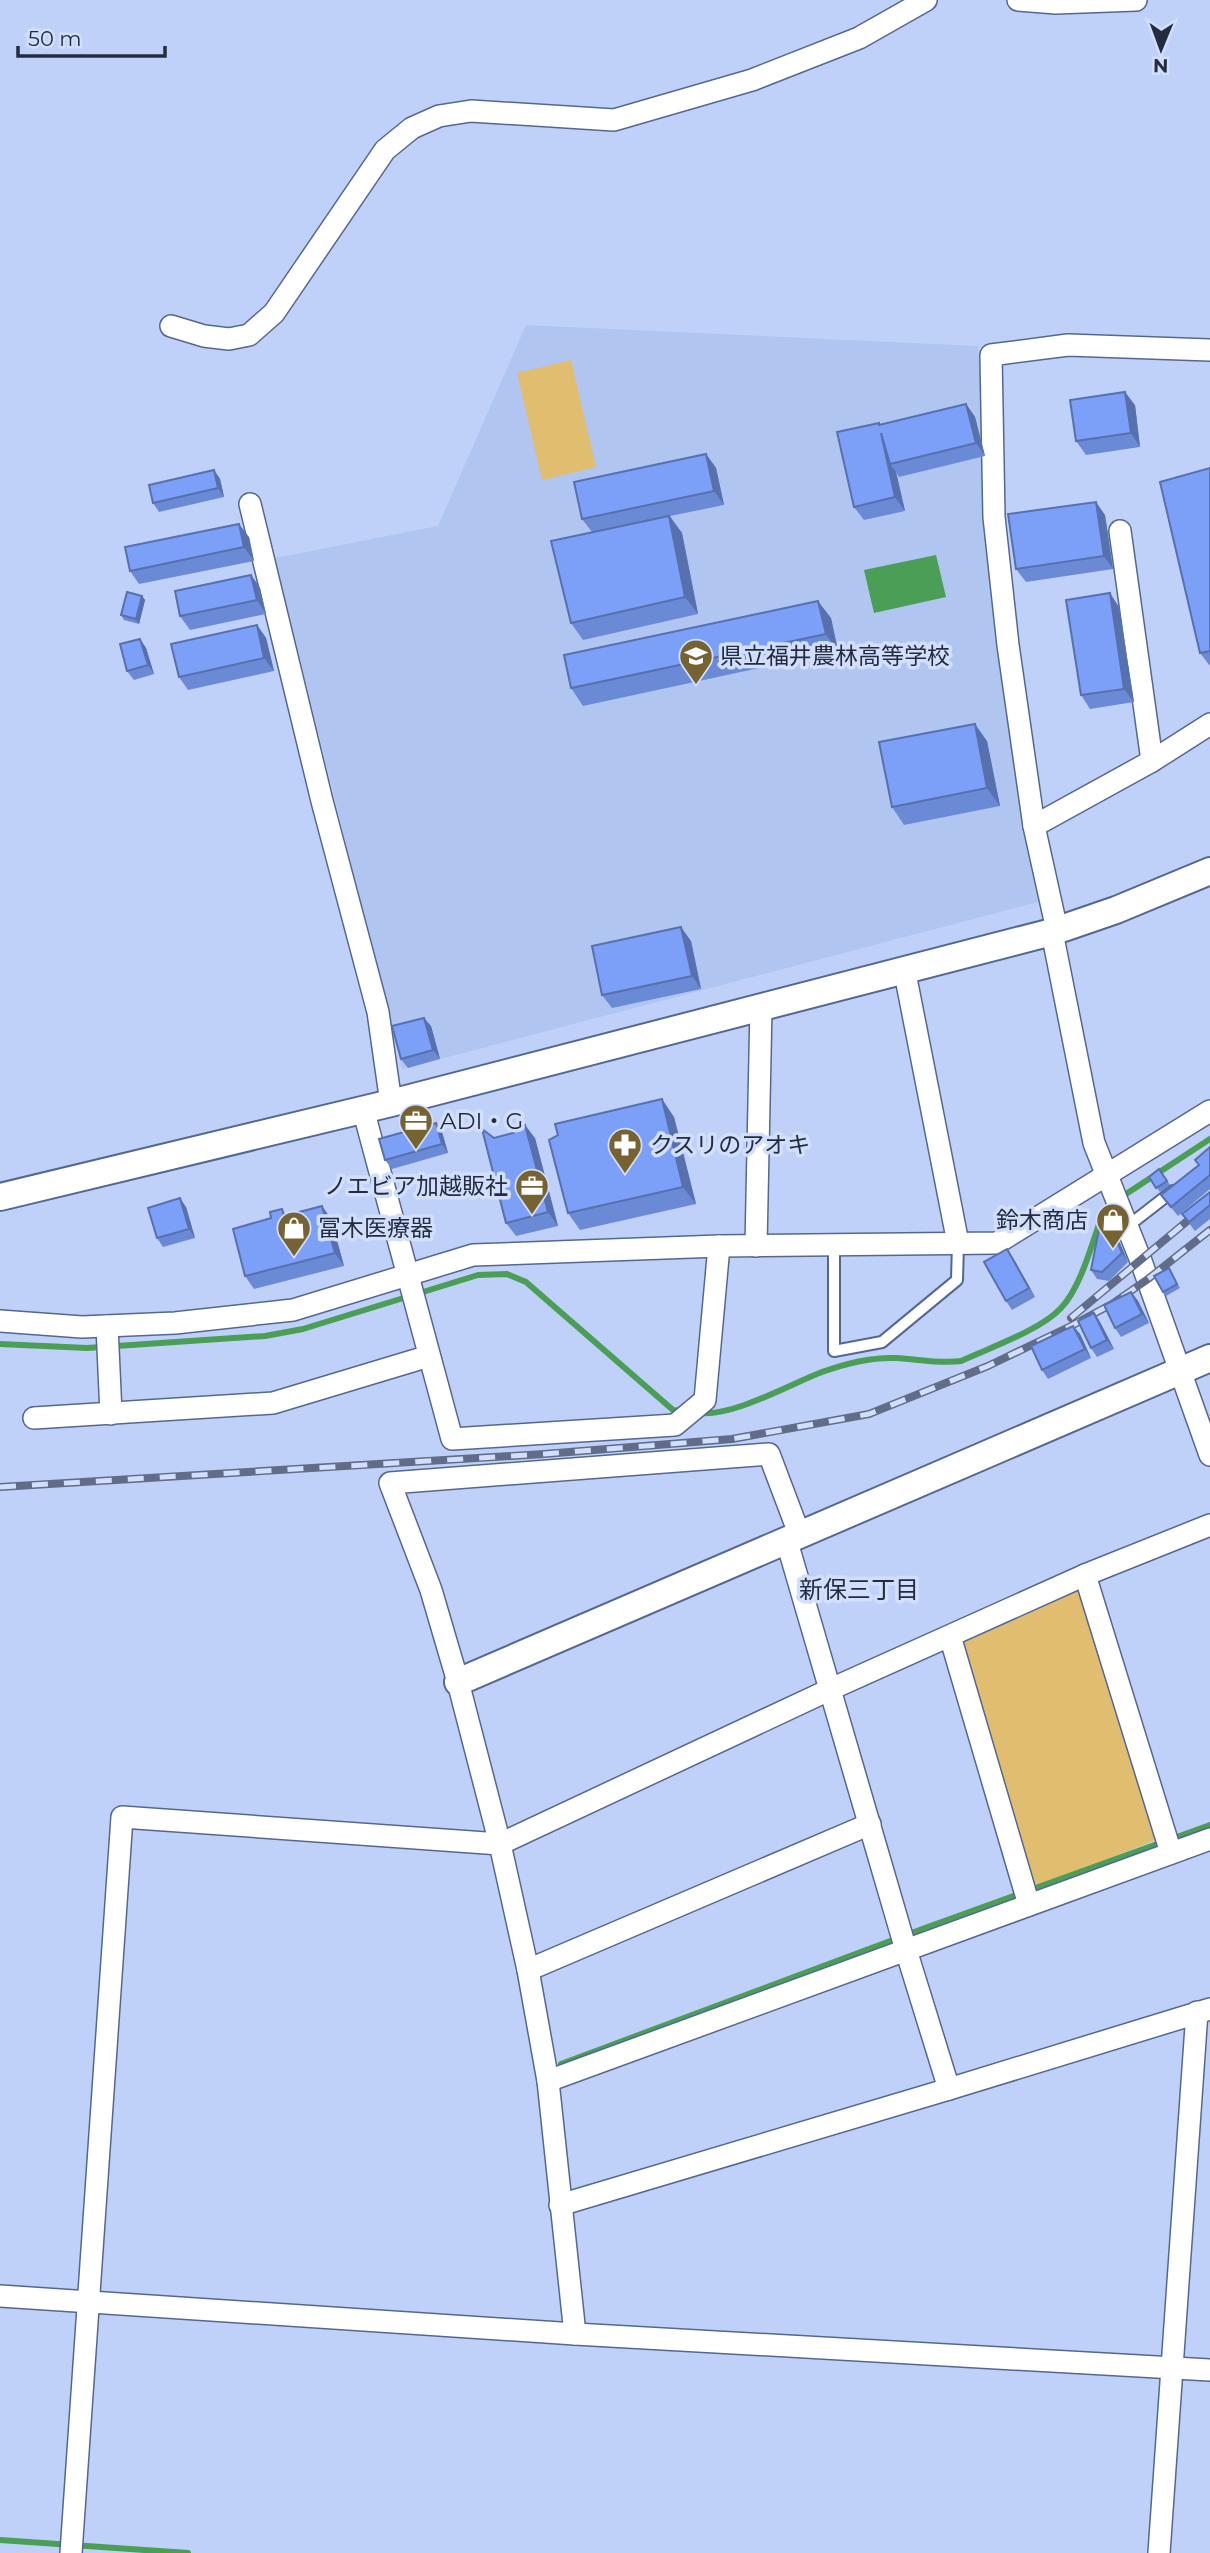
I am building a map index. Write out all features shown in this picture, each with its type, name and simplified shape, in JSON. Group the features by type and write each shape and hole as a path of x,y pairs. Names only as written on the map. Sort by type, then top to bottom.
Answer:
{"street":[{"path":"171,326 204,336 229,339 249,335 274,313 385,150 412,128 439,116 471,111 614,120 776,71 859,38 926,0"},
{"path":"1018,0 1056,3 1136,0"},
{"path":"1210,350 1068,345 990,355 994,517 1008,645 1034,826 1094,1143 1128,1226 1210,1455"},
{"path":"250,504 286,656 299,697 326,814 378,1012 391,1103"},
{"path":"1120,531 1153,761"},
{"path":"1034,826 1153,761 1210,724"},
{"path":"0,1197 391,1103 1054,931 1116,910 1210,871"},
{"path":"904,968 958,1243"},
{"path":"756,1246 761,1007"},
{"path":"363,1110 452,1439 675,1425 705,1400 719,1246"},
{"path":"0,1321 82,1327 175,1323 293,1310 473,1255 719,1246 997,1243 1210,1111"},
{"path":"107,1326 111,1414"},
{"path":"34,1418 273,1403 429,1356"},
{"path":"457,1682 1210,1358"},
{"path":"575,2334 548,2081 528,1970 500,1844 431,1590 390,1483 769,1454 831,1689 949,2089"},
{"path":"71,2553 122,1816 500,1844 831,1689 1085,1575 1210,1525"},
{"path":"1085,1575 1171,1853"},
{"path":"950,1636 1029,1905"},
{"path":"528,1970 870,1824"},
{"path":"548,2081 1210,1839"},
{"path":"560,2205 1203,2011 1159,2553"},
{"path":"0,2296 575,2334 1210,2371"}],"lane":[{"path":"1128,1226 1178,1186"},
{"path":"834,1245 834,1351 882,1342 957,1280 958,1243"}],"shaded area":[{"path":"526,325 978,346 987,465 1042,901 402,1069 275,558 438,526"},
{"path":"571,360 596,467 542,480 517,373"},
{"path":"936,555 946,597 874,613 864,570"},
{"path":"1080,1577 1166,1836 1032,1889 950,1636"}],"building":[{"path":"1125,392 1131,433 1076,441 1070,400"},
{"path":"966,404 976,443 890,464 881,433 895,497 854,507 837,432"},
{"path":"706,454 714,491 582,519 574,482"},
{"path":"1210,468 1210,651 1200,653 1160,482"},
{"path":"214,470 218,488 153,503 149,485"},
{"path":"1096,502 1104,556 1016,569 1008,514"},
{"path":"669,516 685,597 571,623 551,541"},
{"path":"239,524 244,547 130,571 125,547"},
{"path":"251,575 257,600 180,616 175,591"},
{"path":"127,592 142,596 136,619 121,615"},
{"path":"1110,593 1124,689 1081,695 1066,600"},
{"path":"818,601 826,634 571,688 564,655"},
{"path":"257,625 264,658 179,677 171,644"},
{"path":"140,639 148,665 127,671 120,644"},
{"path":"975,724 987,788 892,807 879,742"},
{"path":"681,927 692,976 602,995 592,946"},
{"path":"424,1018 433,1050 401,1059 392,1026"},
{"path":"662,1099 683,1187 568,1213 549,1140 558,1135 555,1124"},
{"path":"436,1123 442,1144 385,1160 379,1139"},
{"path":"525,1125 548,1212 506,1223 482,1129 494,1138 513,1133"},
{"path":"1210,1147 1210,1175 1171,1207 1161,1195 1199,1165 1195,1160"},
{"path":"1159,1169 1167,1181 1156,1188 1149,1177"},
{"path":"1210,1192 1210,1205 1189,1222 1182,1214"},
{"path":"180,1198 189,1229 157,1238 148,1208"},
{"path":"322,1206 335,1253 245,1276 233,1229 271,1218 270,1212 282,1209 284,1216"},
{"path":"1110,1225 1122,1253 1102,1272 1091,1270 1099,1229"},
{"path":"1007,1249 1029,1288 1006,1301 984,1262"},
{"path":"1169,1268 1177,1284 1163,1292 1154,1276"},
{"path":"1131,1292 1142,1314 1115,1328 1104,1305"},
{"path":"1094,1313 1107,1340 1091,1348 1078,1321"},
{"path":"1073,1326 1085,1349 1042,1370 1031,1346"}],"waterway":[{"path":"1126,1194 1210,1139"},
{"path":"699,1413 713,1413 744,1405 822,1372 858,1362 887,1358 961,1361 1028,1331 1052,1316 1068,1299 1081,1275 1104,1210"},
{"path":"0,1344 87,1348 265,1336 303,1329 478,1275 507,1274 526,1282 673,1410 684,1411"},
{"path":"561,2064 1210,1825"},
{"path":"0,2540 188,2553"}],"railway":[{"path":"1071,1318 1210,1202"},
{"path":"0,1487 544,1454 732,1439 869,1414 988,1366 1112,1304 1210,1230"}],"place":[{"name":"県立福井農林高等学校","path":"696,686"},
{"name":"ADI・G","path":"416,1151"},
{"name":"クスリのアオキ","path":"625,1175"},
{"name":"ノエビア加越販社","path":"532,1216"},
{"name":"鈴木商店","path":"1113,1250"},
{"name":"冨木医療器","path":"294,1258"}],"district":[{"name":"新保三丁目","path":"859,1590"}]}
